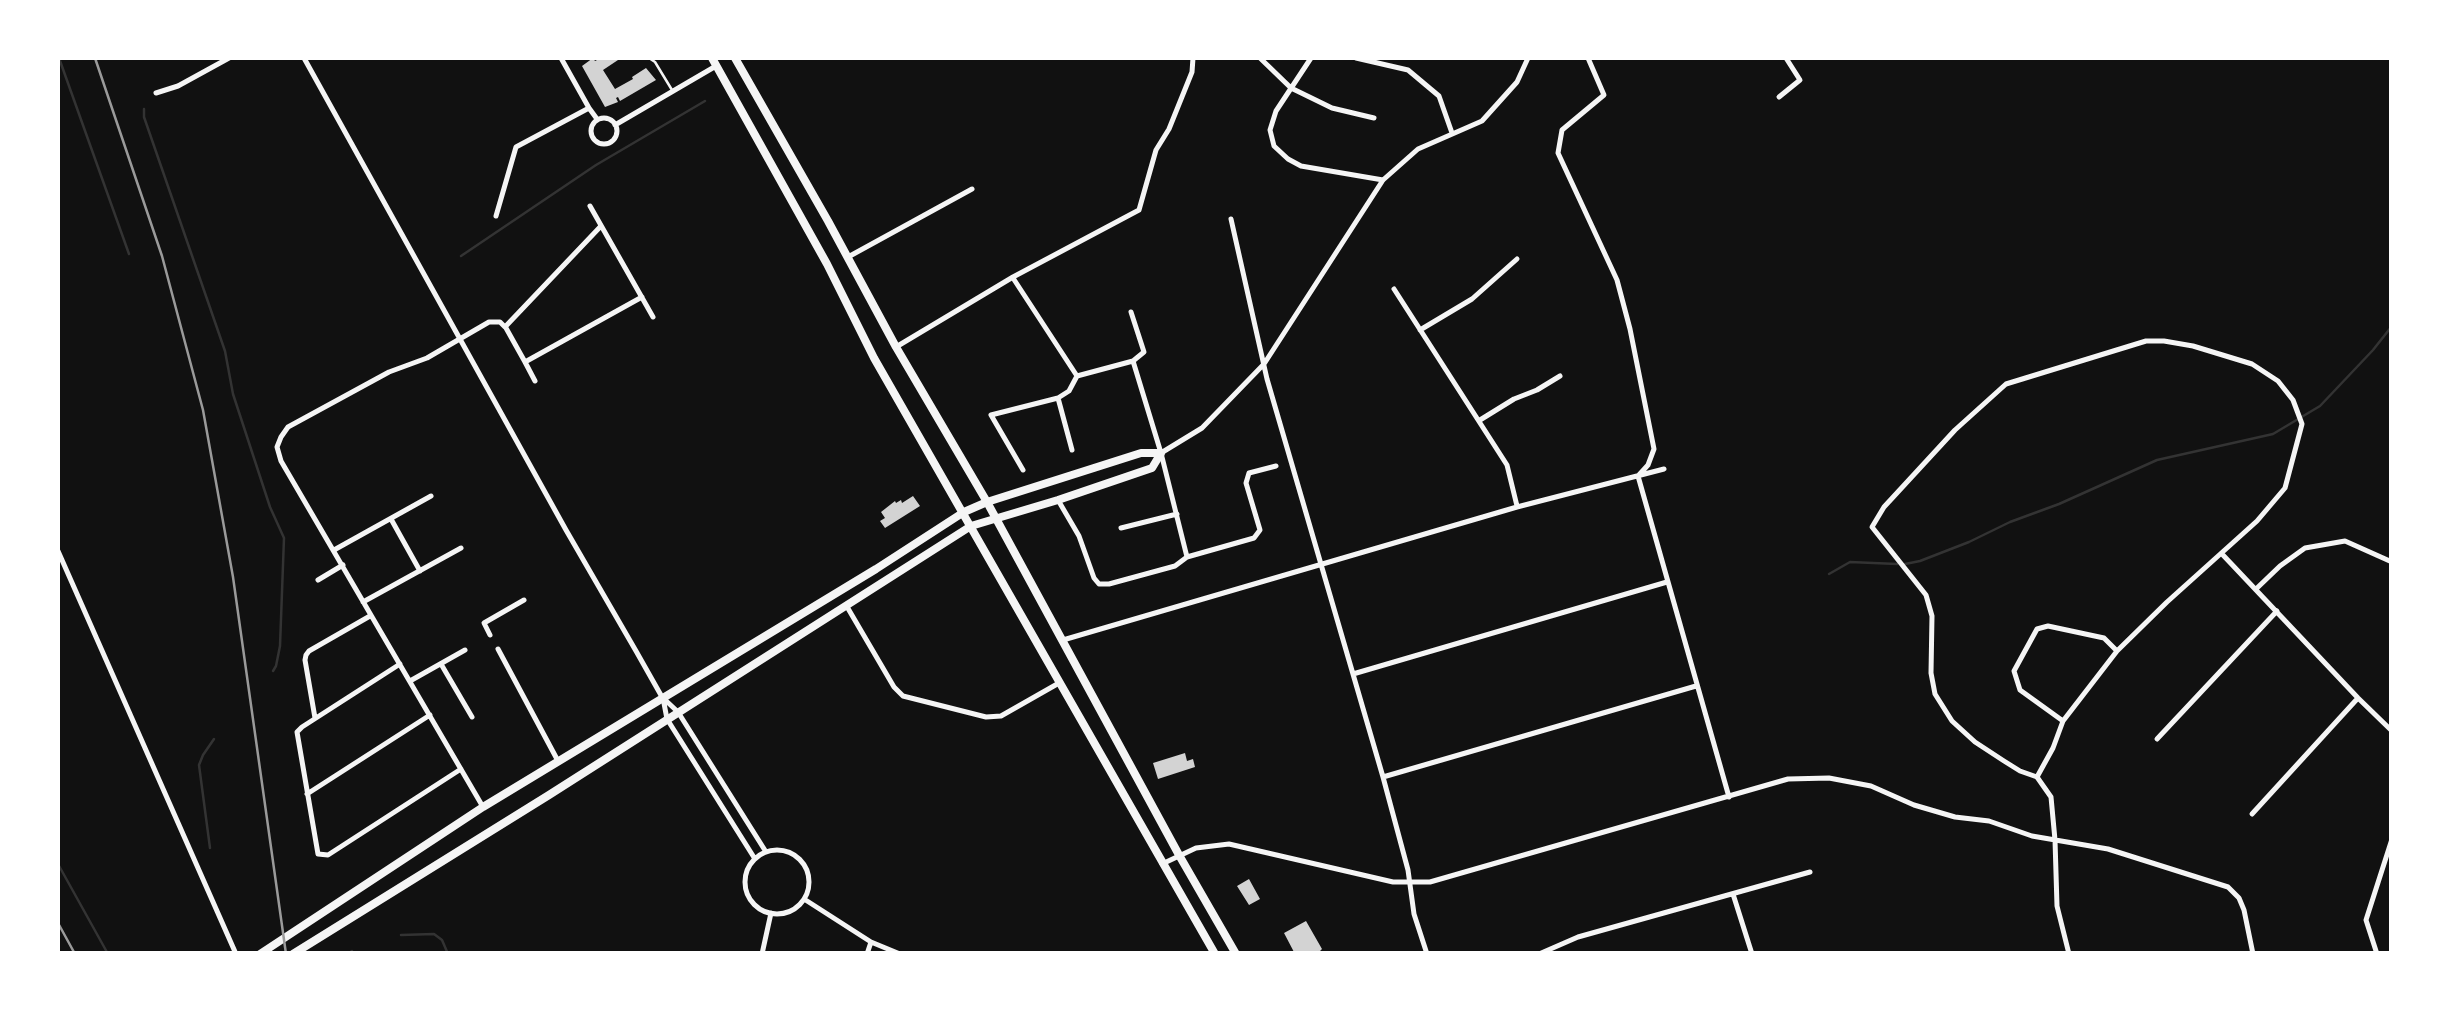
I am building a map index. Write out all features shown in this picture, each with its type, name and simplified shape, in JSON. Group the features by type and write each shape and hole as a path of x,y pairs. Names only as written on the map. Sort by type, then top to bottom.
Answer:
{"main road":[{"path":"735,58 996,517 1236,954"},
{"path":"715,62 827,264 874,358 1215,954"},
{"path":"260,954 484,807 964,512 1141,452 1161,453 1152,468 971,526 293,954"}],"street":[{"path":"156,93 178,86 229,58"},
{"path":"304,58 662,697 678,712 766,852"},
{"path":"561,58 598,120"},
{"path":"896,347 1013,277 1139,210 1156,150 1192,72 1192,58"},
{"path":"1260,58 1291,88 1332,108 1374,118"},
{"path":"1311,58 1276,112 1270,130 1274,146 1301,166 1383,180"},
{"path":"1356,58 1408,70 1439,96 1452,133"},
{"path":"1161,453 1202,428 1264,364 1383,180 1418,149 1482,121 1517,82 1528,58"},
{"path":"1588,58 1604,95 1562,130 1558,152 1617,280 1630,329 1654,449 1638,476"},
{"path":"1779,97 1800,80 1786,58"},
{"path":"615,125 715,62"},
{"path":"496,216 516,146 589,108"},
{"path":"606,118 615,125 615,138 608,143 595,140 591,132 598,120 606,118"},
{"path":"848,257 972,189"},
{"path":"590,206 653,317"},
{"path":"1231,219 1290,462 1383,778 1410,882 1414,914 1428,954"},
{"path":"505,327 601,226"},
{"path":"1420,330 1472,299 1517,259"},
{"path":"1013,277 1077,376"},
{"path":"1394,289 1506,464 1517,507"},
{"path":"525,362 642,297"},
{"path":"1023,470 991,416 1058,398 1077,376 1133,361 1144,352 1132,312"},
{"path":"484,807 279,458 278,444 283,432 488,322 500,322 505,327 534,381"},
{"path":"2037,777 2063,720 2117,651 2258,521 2285,488 2302,424 2293,400 2278,381 2252,364 2193,346 2146,342 2006,384 1955,430 1884,507 1872,527 1926,595 1932,616 1931,673 1935,694 1952,721 1974,742 2020,771 2037,777 2051,797 2057,906 2070,954"},
{"path":"1133,361 1161,453 1186,557"},
{"path":"1480,420 1560,376"},
{"path":"1058,398 1072,450"},
{"path":"1058,500 1079,536 1094,578 1099,584 1109,584 1254,538 1260,530 1246,482 1249,473 1276,466"},
{"path":"1063,640 1664,468"},
{"path":"1638,476 1729,797"},
{"path":"334,550 431,496"},
{"path":"1122,528 1177,514"},
{"path":"391,519 420,570"},
{"path":"2256,588 2305,548 2346,541 2392,562"},
{"path":"363,602 461,548"},
{"path":"58,550 236,954"},
{"path":"2222,554 2392,731"},
{"path":"318,580 342,565"},
{"path":"1353,674 1667,582"},
{"path":"490,634 484,623 524,600"},
{"path":"846,606 894,687 904,696 986,717 1001,716 1060,682"},
{"path":"2157,739 2276,611"},
{"path":"315,718 306,655 370,616"},
{"path":"2063,720 2020,690 2014,671 2036,629 2048,626 2104,638 2117,651"},
{"path":"498,649 558,761"},
{"path":"410,681 465,650"},
{"path":"400,664 299,729 316,851 321,856 328,855 461,768"},
{"path":"440,664 472,717"},
{"path":"1383,778 1696,686"},
{"path":"662,697 667,719 755,859"},
{"path":"2252,814 2358,698"},
{"path":"307,794 430,715"},
{"path":"1162,864 1196,848 1229,844 1393,882 1430,882 1788,779 1829,778 1871,786 1955,817 1989,821 2032,836 2108,849 2228,887 2244,910 2253,954"},
{"path":"2377,954 2366,920 2392,838"},
{"path":"784,850 801,860 806,868 809,881 804,899 789,912 771,913 758,907 746,892 746,873 755,859 766,852 784,850"},
{"path":"1540,954 1578,937 1810,872"},
{"path":"1733,894 1752,954"},
{"path":"804,899 871,942 900,954"},
{"path":"762,954 771,913"},
{"path":"868,954 871,942"}],"lane":[{"path":"649,58 673,91"},
{"path":"1276,466 1290,462"}],"building":[{"path":"593,58 621,58 603,70 615,89 646,68 656,80 605,107 582,66"},
{"path":"913,496 920,506 885,528 880,521 885,518 881,512 895,501 902,503"},
{"path":"1185,753 1187,761 1193,759 1195,767 1158,779 1153,763"},
{"path":"1249,879 1260,899 1249,905 1237,886"},
{"path":"1306,921 1322,949 1317,954 1295,954 1284,933"}],"waterway":[{"path":"59,58 129,254"},
{"path":"461,256 596,165 705,101"},
{"path":"144,109 225,351 233,394 284,538 280,646 273,671"},
{"path":"1905,564 1969,542 2157,460 2273,434 2320,406 2392,326"},
{"path":"1829,574 1850,562 1897,564"},
{"path":"210,848 199,765 214,739"},
{"path":"58,864 108,954"},
{"path":"401,935 434,934 442,940 448,954"},
{"path":"347,954 352,951"}],"railway":[{"path":"95,58 162,256 203,410 233,577 286,954"},
{"path":"58,923 75,954"}]}
